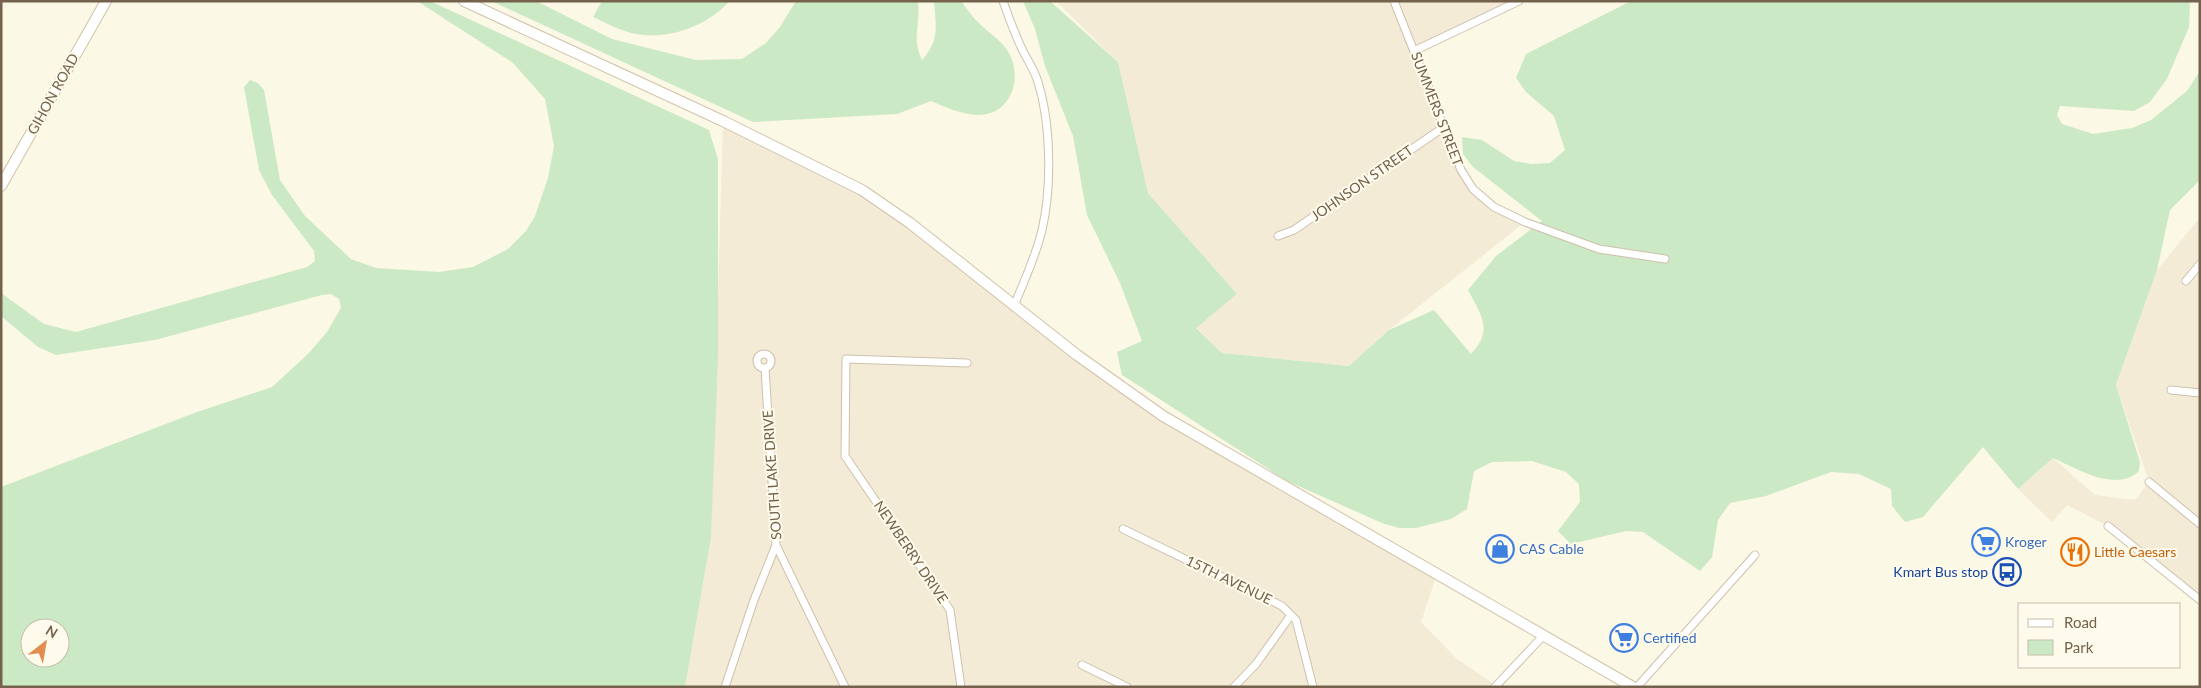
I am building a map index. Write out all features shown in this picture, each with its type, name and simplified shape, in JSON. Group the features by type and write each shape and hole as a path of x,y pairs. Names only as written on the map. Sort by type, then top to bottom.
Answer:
{"main road":[{"name":"GIHON ROAD","path":"1,186 106,1"},
{"path":"464,1 723,121 862,190 910,223 1121,389 1164,416 1633,687"}],"street":[{"path":"1003,1 1022,50 1038,81 1044,110 1047,146 1048,186 1042,230 1014,306"},
{"name":"SUMMERS STREET","path":"1394,1 1461,170 1474,189 1494,207 1525,222 1599,249 1665,259"},
{"path":"1414,51 1519,1"},
{"name":"JOHNSON STREET","path":"1278,236 1294,230 1444,127"},
{"path":"2186,281 2200,264"},
{"name":"NEWBERRY DRIVE","path":"961,687 950,610 845,456 846,360 967,363"},
{"name":"SOUTH LAKE DRIVE","path":"765,368 776,545 845,687"},
{"path":"2172,390 2200,393"},
{"path":"2149,482 2200,524"},
{"path":"2108,526 2200,600"},
{"name":"15TH AVENUE","path":"1123,529 1282,606 1291,615"},
{"path":"725,687 754,600 776,545"},
{"path":"1637,687 1755,555"},
{"path":"1234,687 1256,664 1291,615 1296,620 1313,687"},
{"path":"1495,687 1543,636"},
{"path":"1082,665 1127,687"}],"shaded area":[{"path":"1056,1 1519,1 1415,51 1444,127 1473,189 1494,207 1525,222 1389,330 1349,366 1222,353 1196,327 1237,294 1148,193 1118,62"},
{"path":"723,121 803,160 910,223 1163,416 1437,574 1421,622 1456,658 1498,687 685,687 711,538"},
{"path":"2200,217 2200,600 2108,526 2067,505 2052,522 2018,489 2053,458 2095,495 2135,500 2149,482 2116,385 2157,270"}],"green space":[{"path":"417,1 430,1 709,130 718,159 718,357 711,538 685,687 1,687 1,487 197,412 272,387 308,354 327,332 341,308 339,299 331,294 322,295 155,340 56,355 38,347 1,316 1,293 44,324 76,332 307,267 315,261 314,251 272,195 259,170 244,87 250,80 258,83 264,90 280,180 305,216 351,259 376,268 439,272 473,267 508,249 526,231 535,216 548,178 554,146 545,99 513,63"},
{"path":"491,1 536,1 612,39 696,60 742,59 766,43 780,27 796,1 918,1 917,45 922,60 932,46 936,33 934,1 961,1 975,19 1007,50 1015,73 1014,82 1009,98 996,111 987,114 973,115 931,101 897,114 753,122"},
{"path":"602,1 730,1 721,10 699,24 674,33 649,35 625,31 593,17"},
{"path":"1023,1 1050,1 1118,62 1148,193 1237,294 1196,328 1222,353 1349,366 1389,330 1434,310 1471,354 1478,345 1484,330 1483,322 1468,290 1496,256 1542,221 1473,167 1463,154 1462,137 1482,140 1514,161 1531,164 1550,163 1565,150 1554,116 1526,92 1516,78 1526,54 1631,1 2190,1 2189,27 2167,79 2150,102 2134,111 2060,106 2057,115 2062,124 2093,134 2132,128 2151,120 2187,91 2200,71 2200,180 2170,210 2157,270 2116,385 2140,462 2139,471 2130,477 2119,480 2108,479 2085,473 2053,458 2018,489 1983,447 1923,517 1905,522 1892,506 1891,489 1859,474 1831,472 1766,496 1730,503 1718,520 1712,557 1700,571 1643,532 1626,531 1571,544 1558,531 1580,502 1579,484 1566,472 1532,461 1492,462 1474,471 1467,509 1451,519 1416,528 1399,528 1382,523 1287,481 1122,375 1117,352 1142,341 1120,283 1087,215 1073,136 1045,66 1035,29"}],"place":[{"name":"Kroger","path":"1986,542"},
{"name":"CAS Cable","path":"1500,549"},
{"name":"Little Caesars","path":"2075,552"},
{"name":"Kmart Bus stop","path":"2007,572"},
{"name":"Certified","path":"1624,638"}]}
